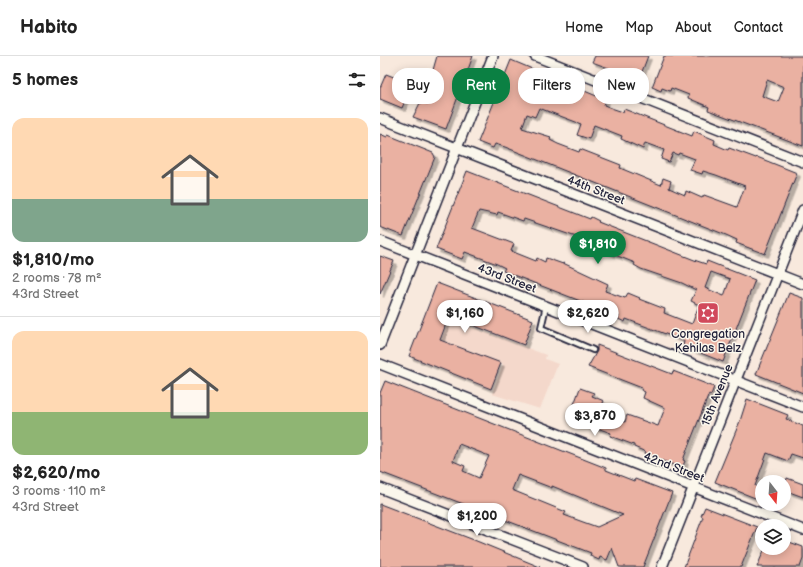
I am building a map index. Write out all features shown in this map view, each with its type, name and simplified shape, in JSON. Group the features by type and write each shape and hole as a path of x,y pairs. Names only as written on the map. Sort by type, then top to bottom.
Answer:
{"street":[{"path":"380,345 494,56"},
{"path":"535,56 803,162"},
{"name":"44th Street","path":"380,118 803,284"},
{"name":"15th Avenue","path":"662,567 803,210"},
{"name":"43rd Street","path":"380,241 803,407"},
{"name":"42nd Street","path":"380,364 803,530"},
{"path":"380,488 582,567"}],"lane":[{"path":"546,306 541,328 593,350"}],"shaded area":[{"path":"450,319 546,355 545,359 558,364 540,409 492,394 503,364 441,340"}],"building":[{"path":"437,56 473,56 469,68 452,68 452,104 455,104 446,129 413,117 420,104 444,104 444,68 434,68"},
{"path":"595,56 648,56 643,68 608,68 592,62"},
{"path":"664,56 803,56 803,146 708,110 709,107 688,98 689,95 671,88 670,91 662,88 661,91 652,87","holes":["767,80 784,87 778,102 762,96"]},
{"path":"511,60 530,68 518,68 518,104 585,104 585,91 593,95 593,104 604,104 623,112 624,109 692,136 694,131 715,140 714,144 728,150 729,148 756,158 757,157 797,173 765,254 736,243 737,240 726,235 505,147 495,144 493,148 478,142 493,104 510,104 510,68 508,68","holes":["539,108 581,124 577,135 589,139 594,125 622,136 621,139 643,149 645,143 664,150 661,159 669,162 673,153 678,155 679,153 695,159 690,170 702,174 703,171 745,186 737,207 704,195 702,198 686,191 685,195 669,188 671,181 663,178 661,185 620,168 621,165 580,149 579,152 550,140 551,137 522,128 527,114 535,117"]},
{"path":"386,74 392,76 392,104 380,99 380,88"},
{"path":"392,104 404,104 402,108"},
{"path":"380,134 387,137 388,135 433,153 435,157 403,236 380,227"},
{"path":"467,171 590,219 591,217 599,221 598,222 697,261 706,264 707,261 755,280 723,362 683,346 684,341 626,319 625,322 618,319 619,316 503,271 505,268 497,264 465,252 462,259 436,249","holes":["479,211 497,215 498,212 523,221 524,219 582,239 581,244 589,247 590,245 635,263 634,265 641,269 682,283 696,290 691,301 699,305 692,324 664,313 665,309 628,293 625,298 605,291 608,284 563,263 546,258 545,262 537,258 536,261 511,251 514,244 472,228","711,272 730,279 724,296 705,288"]},
{"path":"380,256 394,261 380,294"},
{"path":"437,283 533,320 524,345 449,316 440,340 501,363 491,389 409,356"},
{"path":"789,293 803,298 803,393 756,374"},
{"path":"597,345 672,374 673,371 714,387 711,395 709,394 683,460 685,461 682,468 645,454 646,452 634,447 634,445 610,436 611,433 583,423 582,425 569,418 580,388 594,393 592,396 604,401 602,405 606,407 604,414 625,422 627,415 658,426 665,408 643,398 645,392 641,390 642,388 588,367 597,351"},
{"path":"385,381 606,468 606,470 634,481 635,479 672,493 643,567 619,567 612,548 607,560 600,557 599,560 590,556 591,553 380,472 380,393","holes":["459,444 489,456 479,478 463,471 465,466 453,461","518,475 552,488 552,486 623,515 597,527 564,515 566,512 512,490"]},
{"path":"747,399 788,415 786,419 803,426 803,458 791,454 788,461 767,453 759,475 755,475 755,498 715,482 740,421"},
{"path":"791,480 803,484 803,497 791,493"},
{"path":"380,504 474,540 540,567 380,567"},
{"path":"705,507 755,526 755,532 741,567 684,567 703,517 701,516"},
{"path":"791,543 803,547 803,559 800,567 757,567 762,555 791,555"}],"place":[{"name":"Congregation Kehilas Belz","path":"708,313"}]}
